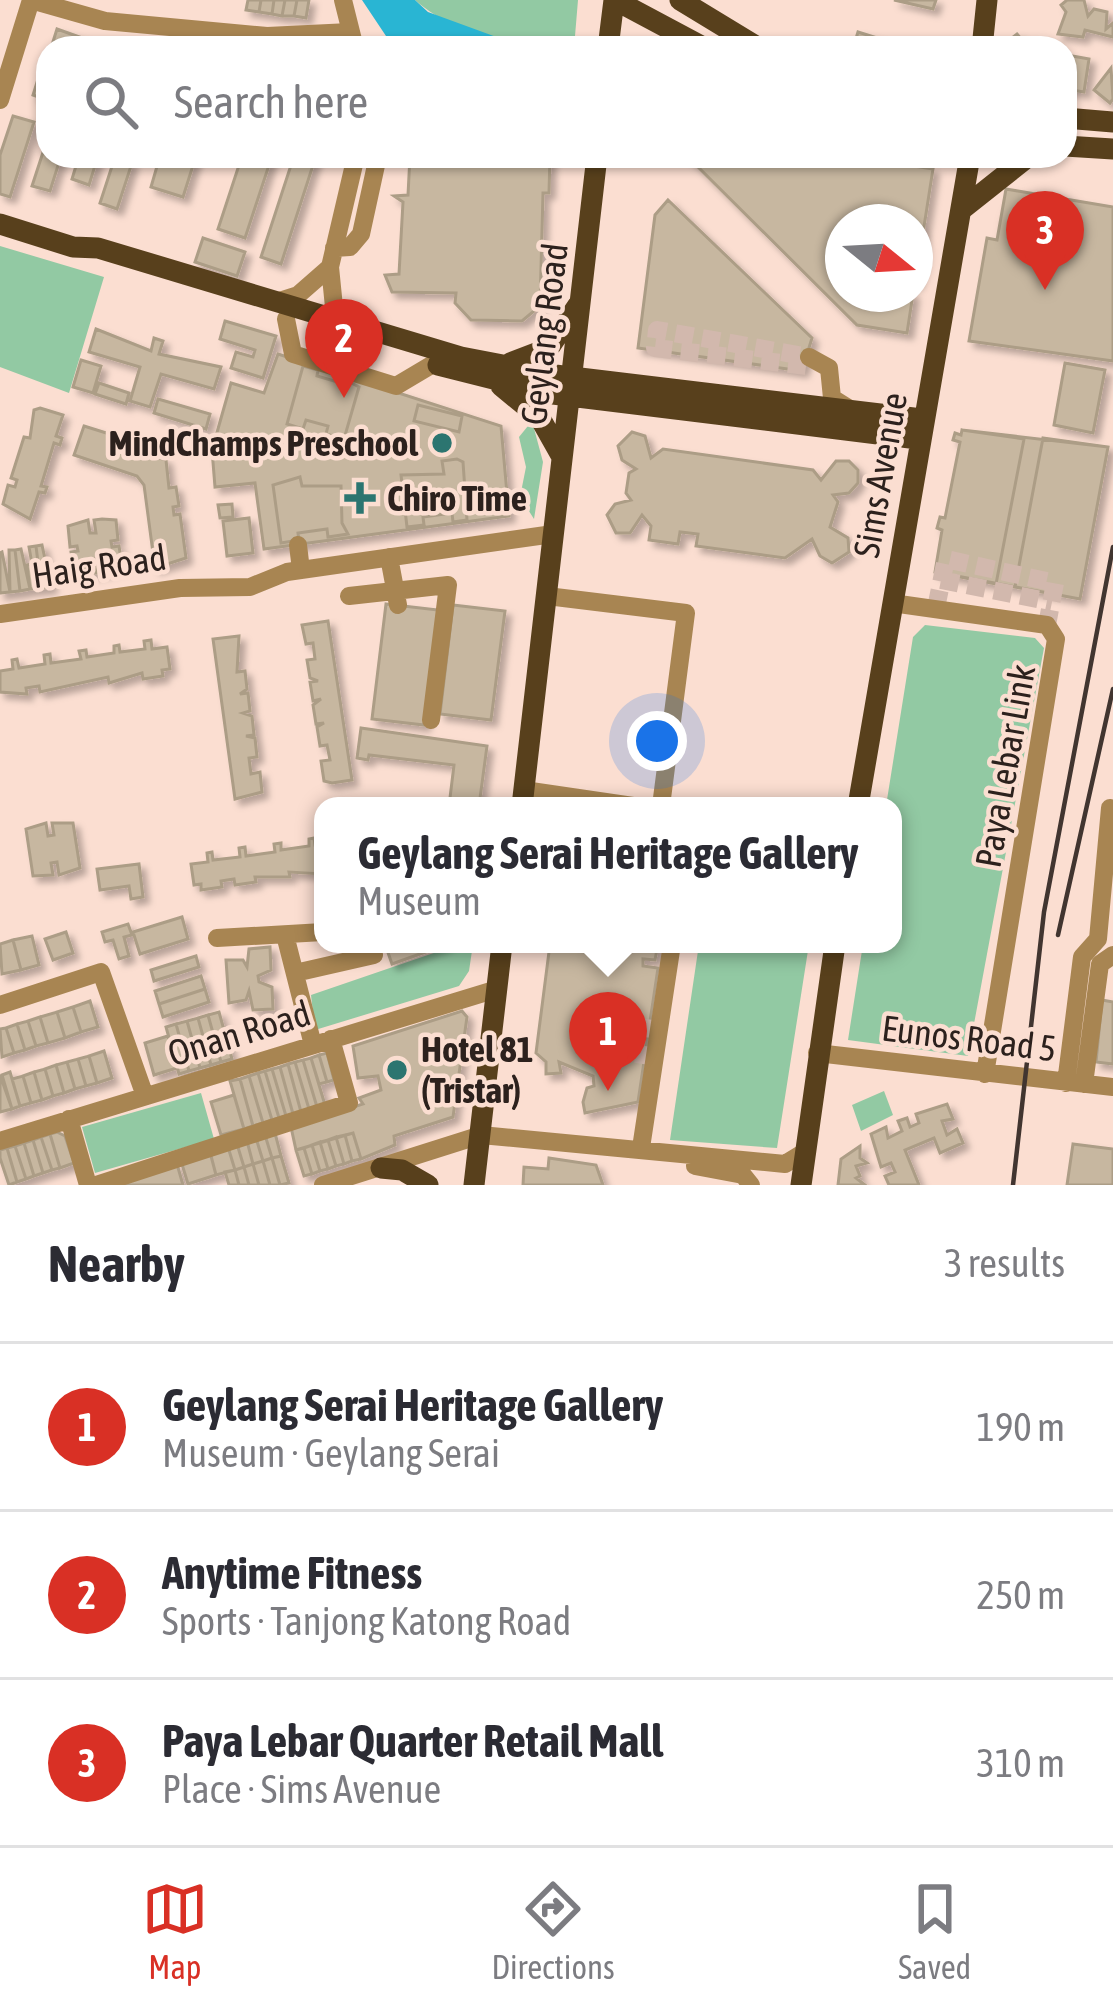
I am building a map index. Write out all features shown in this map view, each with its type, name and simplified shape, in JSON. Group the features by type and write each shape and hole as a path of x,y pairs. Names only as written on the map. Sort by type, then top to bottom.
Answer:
{"main road":[{"path":"610,36 614,0 682,36"},
{"path":"985,36 987,0"},
{"path":"688,2 740,36"},
{"path":"1077,119 1113,122"},
{"path":"1077,147 1113,149"},
{"name":"Geylang Road","path":"523,797 596,168"},
{"name":"Sims Avenue","path":"860,797 968,168"},
{"path":"961,211 1014,168"},
{"path":"0,224 74,247 98,248 433,364 920,429"},
{"path":"497,373 539,356 581,299"},
{"path":"281,310 358,327 497,373 540,418 562,458"},
{"path":"572,385 857,410 920,429"},
{"path":"474,1185 501,953"},
{"path":"800,1185 834,953"},
{"path":"382,1168 401,1170 428,1185"}],"street":[{"path":"0,100 31,0 105,22 267,36"},
{"path":"343,0 351,36"},
{"path":"353,168 332,258 334,307 358,327"},
{"path":"376,168 362,234 281,310 293,354 396,386 433,364"},
{"path":"781,401 812,399 821,390 822,377 807,362 829,368 835,401 857,410"},
{"name":"Haig Road","path":"0,614 553,534"},
{"path":"298,545 301,570"},
{"path":"389,557 396,597"},
{"path":"349,596 396,597 448,585 431,719"},
{"path":"547,596 686,614 662,797"},
{"name":"Paya Lebar Link","path":"892,603 1047,625 1056,639 985,1074"},
{"path":"1075,1083 1082,957 1098,939 1110,808"},
{"path":"217,938 314,932"},
{"path":"69,1119 92,1185 349,1103 295,973 285,934"},
{"path":"641,1148 671,953"},
{"path":"295,973 374,955"},
{"path":"1075,1083 1100,964 1113,955"},
{"path":"0,1006 101,972 145,1096"},
{"name":"Onan Road","path":"0,1141 497,989"},
{"path":"651,1011 665,990"},
{"name":"Eunos Road 5","path":"817,1053 1113,1088"},
{"path":"644,1064 651,1087"},
{"path":"322,1185 481,1135 641,1148 695,1169 743,1175 751,1185"},
{"path":"695,1169 784,1164 803,1153"}],"green space":[{"path":"415,0 578,0 575,36 484,36"},
{"path":"0,246 104,277 69,393 0,367"},
{"path":"532,421 543,462 534,519 520,497 526,467 519,437"},
{"path":"925,625 1035,638 1044,648 968,1056 848,1040 862,953 902,953 902,797 887,797 913,637"},
{"path":"434,953 472,953 469,971 459,986 315,1030 311,995"},
{"path":"698,953 808,953 777,1148 670,1140"},
{"path":"884,1091 893,1115 861,1131 852,1105"},
{"path":"201,1093 214,1139 95,1173 82,1127"}],"water":[{"path":"362,0 415,0 428,12 493,36 386,36"}],"building":[{"path":"248,0 261,0 259,12 246,10"},
{"path":"261,0 274,0 272,14 259,12"},
{"path":"274,0 285,0 282,16 272,14"},
{"path":"285,0 297,0 294,16 282,16"},
{"path":"297,0 309,0 306,18 294,16"},
{"path":"894,0 936,0 933,9"},
{"path":"1067,0 1084,0 1088,16 1094,9 1107,12 1106,29 1113,23 1113,37 1085,30 1083,37 1058,34 1066,12 1061,5"},
{"path":"1077,57 1089,59 1084,92 1077,91"},
{"path":"1111,68 1113,99 1110,103 1094,90"},
{"path":"13,116 34,122 10,197 0,194 0,155"},
{"path":"38,168 57,168 50,191 32,186"},
{"path":"75,168 94,168 89,185 72,179"},
{"path":"111,168 130,168 117,209 100,203"},
{"path":"157,168 192,168 183,197 151,187"},
{"path":"238,168 268,168 245,238 218,229"},
{"path":"290,168 312,168 281,264 261,257"},
{"path":"409,168 550,168 549,193 543,193 540,306 522,321 471,320 455,303 456,293 392,292 385,275 399,274 403,202 394,196 408,195"},
{"path":"699,168 927,168 933,169 928,204 825,204 825,293"},
{"path":"1006,189 1113,207 1113,361 969,341 987,238 997,240"},
{"path":"668,200 812,338 802,371 638,348 655,215"},
{"path":"203,238 245,252 237,276 195,262"},
{"path":"844,312 910,312 907,333 857,325"},
{"path":"225,321 276,336 263,378 231,368 236,352 253,357 255,350 220,339"},
{"path":"96,329 151,351 154,338 163,341 159,354 221,367 214,389 161,374 150,407 130,401 140,367 89,352"},
{"path":"278,354 501,426 509,516 264,549 255,483 215,487 212,450 231,383 264,393"},
{"path":"81,360 101,366 93,393 73,387"},
{"path":"1065,363 1105,370 1093,433 1054,425"},
{"path":"303,366 318,370 317,376 341,383 342,378 359,387 344,439 326,434 328,426 306,420 303,429 287,424"},
{"path":"99,383 129,393 126,404 95,394"},
{"path":"158,399 210,414 206,429 154,413"},
{"path":"418,405 462,416 459,432 414,421"},
{"path":"34,410 63,415 56,436 62,438 60,445 54,443 41,486 47,487 45,493 39,492 30,519 3,504 8,485 15,487 17,480 11,478 24,437 30,438"},
{"path":"84,426 116,436 114,443 122,445 124,439 143,446 141,452 166,460 169,488 176,487 179,506 173,507 174,515 180,514 186,558 155,568 144,485 137,476 74,455"},
{"path":"962,430 1024,439 996,584 935,572 942,530 937,528 940,517 945,518 960,442 953,440"},
{"path":"962,430 1108,447 1080,599 935,572 942,530 937,528 940,517 945,518 960,442 953,440"},
{"path":"632,432 645,436 651,458 663,449 813,470 821,480 836,461 849,461 858,470 858,483 849,493 833,495 838,502 830,527 848,538 849,552 832,563 820,556 812,539 785,558 696,546 698,534 680,532 678,544 649,540 651,526 642,515 630,533 616,533 607,515 615,504 631,500 626,493 629,473 636,469 622,460 618,446"},
{"path":"1043,438 1108,447 1080,599 1015,587"},
{"path":"442,461 463,462 467,520 453,522 452,513 423,517 424,525 407,527 401,475 444,474"},
{"path":"300,477 302,486 341,486 342,523 348,534 328,537 327,529 298,533 299,540 281,543 273,485"},
{"path":"232,504 233,517 220,518 218,505"},
{"path":"249,518 253,553 227,556 223,521"},
{"path":"88,520 90,533 96,533 94,520 116,520 118,540 111,541 112,547 119,546 122,566 101,572 99,558 94,559 96,573 74,572 71,552 78,551 77,546 70,547 68,526"},
{"path":"42,545 51,587 41,588 36,546"},
{"path":"36,546 41,588 30,589 29,547"},
{"path":"21,549 30,589 20,591 15,550"},
{"path":"9,550 15,550 20,591 10,592"},
{"path":"0,553 10,592 0,593"},
{"path":"386,604 438,610 424,725 372,719"},
{"path":"453,605 505,611 491,720 440,714"},
{"path":"328,621 352,780 332,783 324,781 321,761 330,760 327,745 320,746 317,727 324,723 316,724 313,705 321,699 313,701 310,682 318,681 310,678 307,660 315,659 313,643 306,644 302,625"},
{"path":"239,636 237,672 245,671 247,689 240,694 248,693 250,711 243,713 252,716 254,735 246,736 255,738 257,757 249,758 251,774 260,772 262,792 235,799 213,639"},
{"path":"151,640 152,649 167,647 170,669 162,670 163,676 143,679 142,673 109,683 108,677 40,692 39,686 26,688 27,694 0,692 0,671 13,669 12,660 17,659 19,668 45,664 44,655 50,654 51,663 81,659 79,651 86,650 87,657 114,653 114,646 119,645 120,652 145,649 144,641"},
{"path":"361,728 487,746 480,797 450,797 454,765 369,755 368,760 357,758"},
{"path":"46,823 48,836 54,835 52,823 73,823 80,868 59,875 57,862 51,863 53,875 33,876 26,829"},
{"path":"314,838 314,873 289,872 290,877 255,877 256,882 235,885 234,879 221,881 222,887 201,890 201,884 194,885 191,864 208,862 207,853 212,852 213,860 240,857 239,848 245,847 246,856 275,852 274,844 281,843 281,850 309,846 309,839"},
{"path":"139,864 143,897 131,899 129,886 100,890 97,869"},
{"path":"182,917 188,939 140,954 133,932"},
{"path":"128,924 132,935 124,937 129,956 119,959 113,940 105,942 102,932"},
{"path":"66,932 73,953 53,960 45,939"},
{"path":"32,936 39,965 21,970 13,940"},
{"path":"13,940 21,970 2,974 0,944"},
{"path":"270,947 271,970 258,976 259,982 272,987 273,1009 253,1010 249,991 246,1000 229,1003 226,960 243,960 247,967 249,949"},
{"path":"388,953 423,953 392,964"},
{"path":"549,953 656,953 655,960 643,959 643,966 658,968 638,1102 585,1113 583,1102 587,1088 594,1086 593,1076 559,1062 561,1073 546,1074 546,1062 536,1053"},
{"path":"196,956 199,967 154,981 151,970"},
{"path":"201,976 205,989 159,1004 155,991"},
{"path":"205,989 209,1002 163,1017 159,1004"},
{"path":"1102,1000 1113,1002 1113,1064 1096,1062"},
{"path":"90,1001 98,1027 81,1032 73,1007"},
{"path":"73,1007 81,1032 65,1038 57,1012"},
{"path":"462,1011 467,1017 453,1117 394,1136 395,1145 361,1159 353,1133 296,1150 291,1127 363,1104 359,1098 381,1090 378,1076 358,1078 353,1046"},
{"path":"57,1012 65,1038 48,1043 40,1017"},
{"path":"219,1012 232,1059 221,1062 208,1015"},
{"path":"208,1015 221,1062 211,1065 198,1018"},
{"path":"40,1017 48,1043 36,1046 28,1021"},
{"path":"198,1018 211,1065 200,1068 187,1021"},
{"path":"28,1021 36,1046 25,1050 17,1024"},
{"path":"187,1021 200,1068 189,1071 176,1024"},
{"path":"17,1024 25,1050 14,1053 6,1028"},
{"path":"176,1024 189,1071 179,1074 166,1027"},
{"path":"6,1028 14,1053 2,1057 0,1029"},
{"path":"168,1036 177,1068 154,1075 145,1043"},
{"path":"104,1051 112,1078 97,1083 89,1056"},
{"path":"327,1053 334,1080 327,1082 319,1055"},
{"path":"319,1055 327,1082 319,1084 311,1058"},
{"path":"89,1056 97,1083 86,1086 78,1059"},
{"path":"311,1058 325,1105 317,1107 303,1060"},
{"path":"78,1059 86,1086 75,1089 67,1062"},
{"path":"303,1060 317,1107 309,1109 295,1062"},
{"path":"67,1062 75,1089 64,1093 56,1065"},
{"path":"295,1062 309,1109 301,1112 288,1064"},
{"path":"288,1064 301,1112 293,1114 280,1067"},
{"path":"56,1065 64,1093 53,1096 45,1069"},
{"path":"280,1067 293,1114 286,1116 272,1069"},
{"path":"45,1069 53,1096 42,1100 34,1072"},
{"path":"272,1069 286,1116 279,1118 265,1071"},
{"path":"265,1071 279,1118 272,1120 258,1073"},
{"path":"10,1072 20,1106 12,1109 2,1075"},
{"path":"34,1072 42,1100 31,1103 23,1076"},
{"path":"258,1073 272,1120 263,1123 249,1076"},
{"path":"0,1075 12,1109 0,1112"},
{"path":"23,1076 31,1103 20,1106 12,1079"},
{"path":"249,1076 263,1123 253,1126 240,1079"},
{"path":"240,1079 253,1126 244,1129 230,1081"},
{"path":"234,1095 244,1129 221,1135 211,1102"},
{"path":"947,1104 953,1119 942,1121 947,1135 957,1129 963,1143 940,1153 934,1138 905,1150 919,1185 889,1185 885,1176 895,1172 891,1163 881,1167 871,1134 886,1127 888,1138 902,1131 898,1121 907,1118 910,1127 919,1123 916,1114"},
{"path":"275,1133 281,1156 272,1158 265,1135"},
{"path":"353,1133 361,1159 352,1161 345,1135"},
{"path":"50,1134 65,1136 74,1163 60,1168"},
{"path":"50,1134 60,1168 52,1170 41,1137"},
{"path":"265,1135 272,1158 263,1161 256,1138"},
{"path":"345,1135 352,1161 344,1164 336,1137"},
{"path":"41,1137 52,1170 43,1173 33,1140"},
{"path":"336,1137 344,1164 336,1166 328,1140"},
{"path":"256,1138 263,1161 253,1164 247,1141"},
{"path":"33,1140 43,1173 34,1176 24,1143"},
{"path":"328,1140 336,1166 328,1169 320,1142"},
{"path":"247,1141 253,1164 244,1167 237,1144"},
{"path":"320,1142 328,1169 320,1171 312,1145"},
{"path":"24,1143 34,1176 26,1179 15,1146"},
{"path":"237,1144 244,1167 235,1170 228,1147"},
{"path":"1073,1144 1113,1149 1113,1185 1067,1185"},
{"path":"312,1145 320,1171 312,1174 304,1148"},
{"path":"15,1146 26,1179 17,1182 7,1148"},
{"path":"860,1146 860,1158 867,1163 856,1166 860,1176 856,1178 865,1185 838,1185 841,1159"},
{"path":"228,1147 235,1170 216,1175 210,1152"},
{"path":"7,1148 17,1182 9,1185 0,1158 0,1150"},
{"path":"304,1148 312,1174 304,1176 296,1150"},
{"path":"210,1152 216,1175 188,1184 181,1161"},
{"path":"281,1156 289,1183 280,1185 272,1158"},
{"path":"272,1158 280,1185 270,1185 263,1161"},
{"path":"549,1158 596,1165 603,1185 523,1185 524,1167 548,1169"},
{"path":"263,1161 270,1185 259,1185 253,1164"},
{"path":"177,1164 183,1185 102,1185"},
{"path":"253,1164 259,1185 249,1185 244,1167"},
{"path":"244,1167 249,1185 239,1185 235,1170"},
{"path":"235,1170 239,1185 229,1185 225,1172"}],"tunnel":[{"path":"806,366 655,348 657,330 809,357"},
{"path":"936,608 946,559 1055,583 1047,625"},
{"path":"941,580 1052,602"},
{"path":"643,1064 651,1011"}],"railway":[{"path":"1013,1185 1044,912 1113,547"},
{"path":"1058,935 1113,689"}],"place":[{"name":"Paya Lebar Quarter Retail Mall","path":"1045,290"},
{"name":"Anytime Fitness","path":"344,398"},
{"name":"MindChamps Preschool","path":"442,443"},
{"name":"Chiro Time","path":"360,498"},
{"name":"Hotel 81 (Tristar)","path":"397,1070"},
{"name":"Geylang Serai Heritage Gallery","path":"608,1091"}]}
